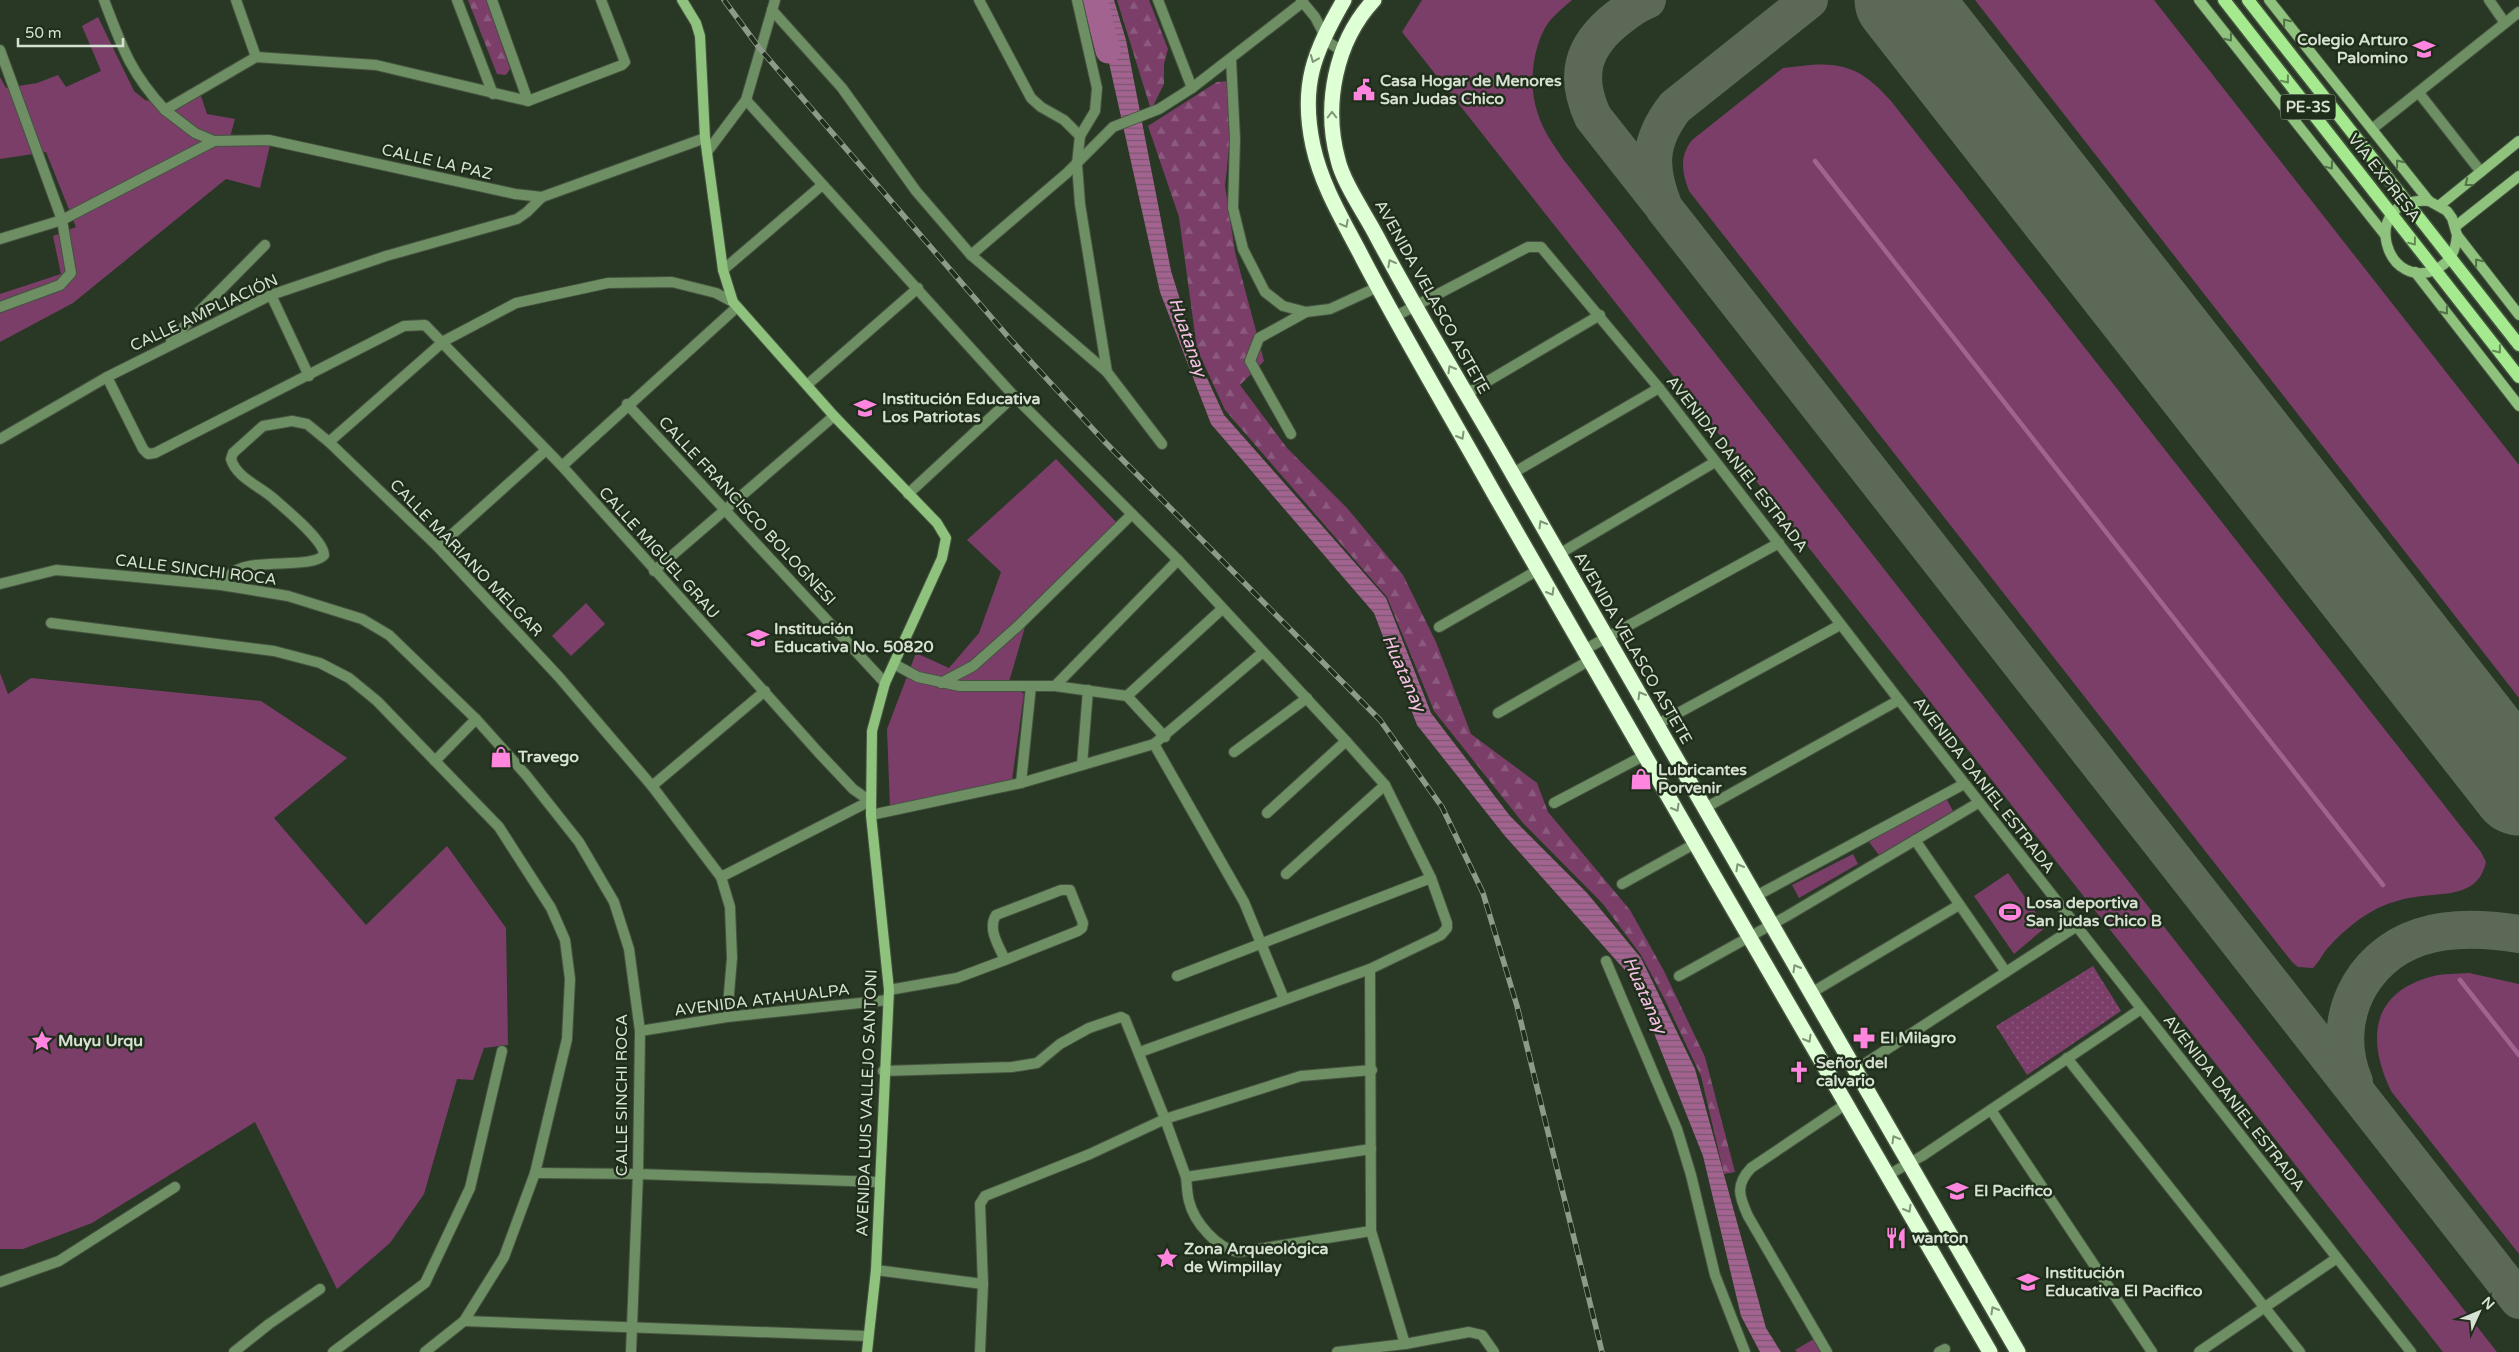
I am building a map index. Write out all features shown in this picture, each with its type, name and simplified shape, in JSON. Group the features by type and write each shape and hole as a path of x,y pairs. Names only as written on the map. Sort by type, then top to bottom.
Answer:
{"highway":[{"path":"1344,0 1325,34 1311,66 1307,103 1313,145 1323,181 1394,317 1538,570 1990,1352"},
{"name":"AVENIDA VELASCO ASTETE","path":"1374,0 1366,9 1342,51 1332,98 1332,130 1338,163 1414,306 1658,724 2018,1352"}],"main road":[{"name":"VÍA EXPRESA","path":"2224,0 2519,377"},
{"name":"VÍA EXPRESA","path":"2248,0 2519,344"}],"street":[{"name":"CALLE LA PAZ","path":"104,0 127,59 138,79 165,110 195,133 214,142 269,140 515,194 542,197 705,138"},
{"path":"236,0 256,57"},
{"path":"457,0 494,94"},
{"path":"492,0 528,101"},
{"path":"165,110 256,57 376,65 528,101 622,65 625,62 602,0"},
{"name":"AVENIDA LUIS VALLEJO SANTONI","path":"682,0 696,23 700,36 705,138 723,270 735,304 834,416 942,529 945,546 942,558 885,683 872,731 870,801 888,995 883,1071 876,1270 867,1336 867,1352"},
{"path":"979,0 1031,98 1041,107 1064,120 1080,136"},
{"path":"1077,0 1097,88 1095,110 1080,136 1077,164 1080,204 1107,372"},
{"path":"1158,0 1192,88"},
{"name":"PE-3S","path":"2199,0 2385,235"},
{"name":"VÍA EXPRESA","path":"2269,0 2429,201 2440,205 2452,218 2456,231 2519,315"},
{"path":"2489,0 2505,23"},
{"path":"971,255 1077,164 1113,127 1158,109 1192,88 1302,1 1333,48 1342,51"},
{"path":"707,152 746,100 774,5"},
{"path":"774,5 836,82 916,191 971,255 1107,372 1162,444"},
{"path":"2372,130 2519,12"},
{"path":"0,50 62,220 72,273 60,285 0,307"},
{"path":"1231,59 1235,139 1233,208 1243,249 1264,292 1283,306 1306,312 1330,309 1378,287"},
{"path":"2419,93 2482,172"},
{"path":"746,100 821,186 918,288 1014,396 1178,560 1346,741 1385,786 1430,878 1447,923 1445,933 1370,969 1140,1052"},
{"path":"2440,205 2519,141"},
{"path":"0,239 62,220 214,142"},
{"path":"2429,201 2407,202 2392,214 2385,235 2386,245 2393,259 2405,269 2415,272 2435,270 2451,258 2456,231 2519,176"},
{"path":"723,270 821,186"},
{"name":"CALLE AMPLIACIÓN","path":"0,439 165,346 271,295 386,256 517,219 542,197"},
{"path":"165,346 266,245"},
{"name":"AVENIDA DANIEL ESTRADA","path":"1414,306 1528,247 1541,247 1600,315 1659,388 1978,802 2411,1352"},
{"path":"2415,272 2519,406"},
{"path":"329,442 444,342 516,303 608,283 672,282 716,293 735,304 562,466"},
{"path":"807,385 918,288"},
{"path":"107,377 143,449 148,454 155,453 309,376 271,295"},
{"path":"1394,317 1414,306"},
{"path":"1291,434 1250,361 1259,338 1306,312"},
{"path":"1466,394 1600,315"},
{"name":"CALLE MIGUEL GRAU","path":"309,376 404,326 425,325 444,342 562,466 654,571 766,691 853,789 870,801"},
{"path":"1513,473 1659,388"},
{"path":"908,494 1014,396"},
{"name":"CALLE FRANCISCO BOLOGNESI","path":"627,404 885,683"},
{"path":"654,571 834,416"},
{"name":"CALLE MARIANO MELGAR","path":"221,585 233,572 245,567 258,564 315,562 324,555 324,550 314,537 272,498 233,466 231,459 233,453 258,429 292,421 306,424 329,442 438,546 529,643 652,786 721,877 730,907 732,958 727,1017"},
{"path":"438,546 546,450"},
{"path":"1559,554 1715,462"},
{"path":"941,683 973,666 1010,633 1132,514"},
{"path":"1498,713 1587,655 1608,638 1779,543"},
{"path":"1055,686 1178,560"},
{"name":"CALLE SINCHI ROCA","path":"0,584 56,570 221,585 288,596 362,618 389,635 476,719 526,775 579,842 614,902 629,949 640,1031 638,1174 631,1352"},
{"path":"1439,627 1538,570"},
{"path":"1126,696 1222,609"},
{"path":"51,622 274,651 320,663 349,678 377,701 499,827 551,908 565,940 570,978 567,1039 535,1173 504,1257 464,1321 425,1352"},
{"path":"1658,724 1840,625"},
{"path":"871,815 1021,783 1154,744 1165,737 1263,652"},
{"path":"894,664 918,677 960,686 1055,686 1126,696 1165,737"},
{"path":"1021,783 1031,686"},
{"path":"1082,765 1088,690"},
{"path":"652,786 766,691"},
{"path":"1234,752 1307,698"},
{"path":"1705,808 1899,700"},
{"path":"435,760 476,719"},
{"path":"1267,813 1346,741"},
{"path":"1154,744 1244,902 1284,999"},
{"path":"1554,803 1645,755"},
{"path":"1756,896 1964,784"},
{"path":"1286,874 1385,786"},
{"path":"721,877 870,801"},
{"path":"1679,976 1978,802"},
{"path":"1915,840 2006,972"},
{"path":"1622,884 1696,843"},
{"path":"1177,976 1430,878"},
{"name":"AVENIDA ATAHUALPA","path":"640,1031 888,995 957,978 1005,960 1082,928 1083,923 1070,890 1061,890 996,915 992,922 992,929 1005,960"},
{"path":"1811,993 1959,905"},
{"path":"1855,1070 2077,926"},
{"path":"1606,961 1677,1129 1691,1175 1715,1275 1744,1352"},
{"path":"1370,969 1372,1070 1371,1230 1405,1344"},
{"path":"1888,1175 1991,1110 2140,1009"},
{"path":"883,1071 1012,1068 1037,1063 1060,1044 1089,1028 1120,1017 1125,1020 1140,1052 1165,1119 1186,1177 1188,1201 1194,1214 1214,1240 1231,1251 1239,1252 1371,1230"},
{"path":"333,1352 425,1283 470,1188 502,1051"},
{"path":"2067,1058 2300,1352"},
{"path":"980,1352 983,1284 980,1204 985,1196 1090,1154 1165,1119 1301,1076 1372,1070"},
{"path":"1827,1352 1748,1216 1740,1200 1740,1189 1743,1177 1751,1168 1846,1104"},
{"path":"1991,1110 2152,1352"},
{"path":"1186,1177 1372,1149"},
{"path":"535,1173 638,1174 879,1182"},
{"path":"0,1282 59,1261 176,1188"},
{"path":"2199,1352 2338,1258"},
{"path":"876,1270 983,1284"},
{"path":"234,1352 320,1289"},
{"path":"464,1321 867,1336"},
{"path":"1337,1352 1405,1344 1470,1332 1482,1335 1494,1352"}],"green space":[{"path":"468,0 487,0 510,69 506,75 497,74"},
{"path":"1117,0 1149,0 1168,49 1164,64 1164,84 1151,110"},
{"path":"1422,0 1572,0 1554,16 1545,28 1537,47 1533,69 1533,91 1539,118 1563,159 2497,1352 2443,1352 1402,32"},
{"path":"1975,0 2154,0 2519,465 2519,698"},
{"path":"98,17 134,91 145,100 178,108 200,93 207,114 235,119 230,137 270,145 260,188 226,179 73,303 0,342 0,294 61,274 53,236 76,227 46,152 0,159 0,77 6,88 37,83 58,75 66,87 101,71 82,26"},
{"path":"1835,65 1855,71 1873,83 1891,101 2481,852 2486,862 2477,881 2462,890 2452,893 2409,898 2383,906 2359,920 2342,934 2327,949 2313,968 2298,967 2292,962 1689,191 1683,171 1683,159 1692,140 1783,68"},
{"path":"1229,81 1230,138 1225,186 1235,252 1264,361 1240,385 1287,448 1347,508 1403,575 1436,642 1471,734 1537,783 1548,812 1630,910 1664,971 1705,1057 1735,1172 1724,1174 1701,1076 1664,998 1641,955 1603,904 1523,823 1434,711 1387,597 1225,410 1197,349 1179,217 1148,126 1217,82"},
{"path":"1056,459 1117,523 1027,620 1009,682 1024,694 1012,780 890,808 887,729 916,653 949,668 979,633 1001,572 967,540"},
{"path":"586,603 605,624 571,656 552,636"},
{"path":"0,673 8,694 31,678 261,701 347,758 274,818 366,925 447,846 506,928 508,1045 484,1048 473,1080 457,1079 424,1194 390,1243 337,1289 255,1122 92,1223 23,1249 0,1249"},
{"path":"1946,798 1953,811 1879,855 1869,842"},
{"path":"1853,854 1858,864 1799,898 1792,885"},
{"name":"Losa deportiva San judas Chico B","path":"2008,873 2046,927 2014,954 1974,896"},
{"path":"2093,966 2121,1011 2027,1075 1996,1026"},
{"path":"2469,973 2519,984 2519,1254 2391,1091 2383,1072 2379,1054 2377,1037 2379,1022 2385,1007 2395,995 2410,985 2430,977"},
{"path":"1819,1336 1828,1352 1797,1352 1795,1350"}],"water":[{"path":"1095,0 1114,0 1126,40 1171,271 1200,363 1224,415 1386,598 1431,713 1510,816 1587,893 1641,958 1695,1069 1766,1328 1781,1352 1760,1352 1741,1316 1703,1156 1632,978 1505,836 1417,725 1374,613 1211,424 1160,292"}],"waterway":[{"name":"Huatanay","path":"1095,0 1108,51"},
{"path":"1815,161 2383,885"},
{"path":"2460,980 2519,1055"}],"taxiway":[{"path":"1647,0 1618,18 1596,40 1589,51 1583,75 1587,102 1593,117 1659,201"},
{"path":"1809,0 1675,107 1660,132 1653,156 1655,180 1664,208 2519,1300"},
{"path":"1899,0 1913,14"},
{"path":"2354,1082 2347,1060 2345,1037 2348,1015 2355,995 2366,976 2380,960 2399,947 2420,937 2432,934 2457,930 2519,934"}],"runway":[{"path":"1902,0 2519,788"}],"railway":[{"path":"724,0 760,49 1010,339 1104,441 1380,720 1442,807 1483,893 1517,1006 1602,1352"}],"place":[{"name":"Colegio Arturo Palomino","path":"2424,49"},
{"name":"Casa Hogar de Menores San Judas Chico","path":"1364,90"},
{"name":"Institución Educativa Los Patriotas","path":"865,408"},
{"name":"Institución Educativa No. 50820","path":"758,638"},
{"name":"Travego","path":"501,757"},
{"name":"Lubricantes Porvenir","path":"1641,779"},
{"name":"Losa deportiva San judas Chico B","path":"2010,912"},
{"name":"El Milagro","path":"1864,1038"},
{"name":"Muyu Urqu","path":"42,1041"},
{"name":"Señor del calvario","path":"1799,1072"},
{"name":"El Pacifico","path":"1957,1191"},
{"name":"wanton","path":"1896,1238"},
{"name":"Zona Arqueológica de Wimpillay","path":"1167,1258"},
{"name":"Institución Educativa El Pacifico","path":"2028,1282"}]}
